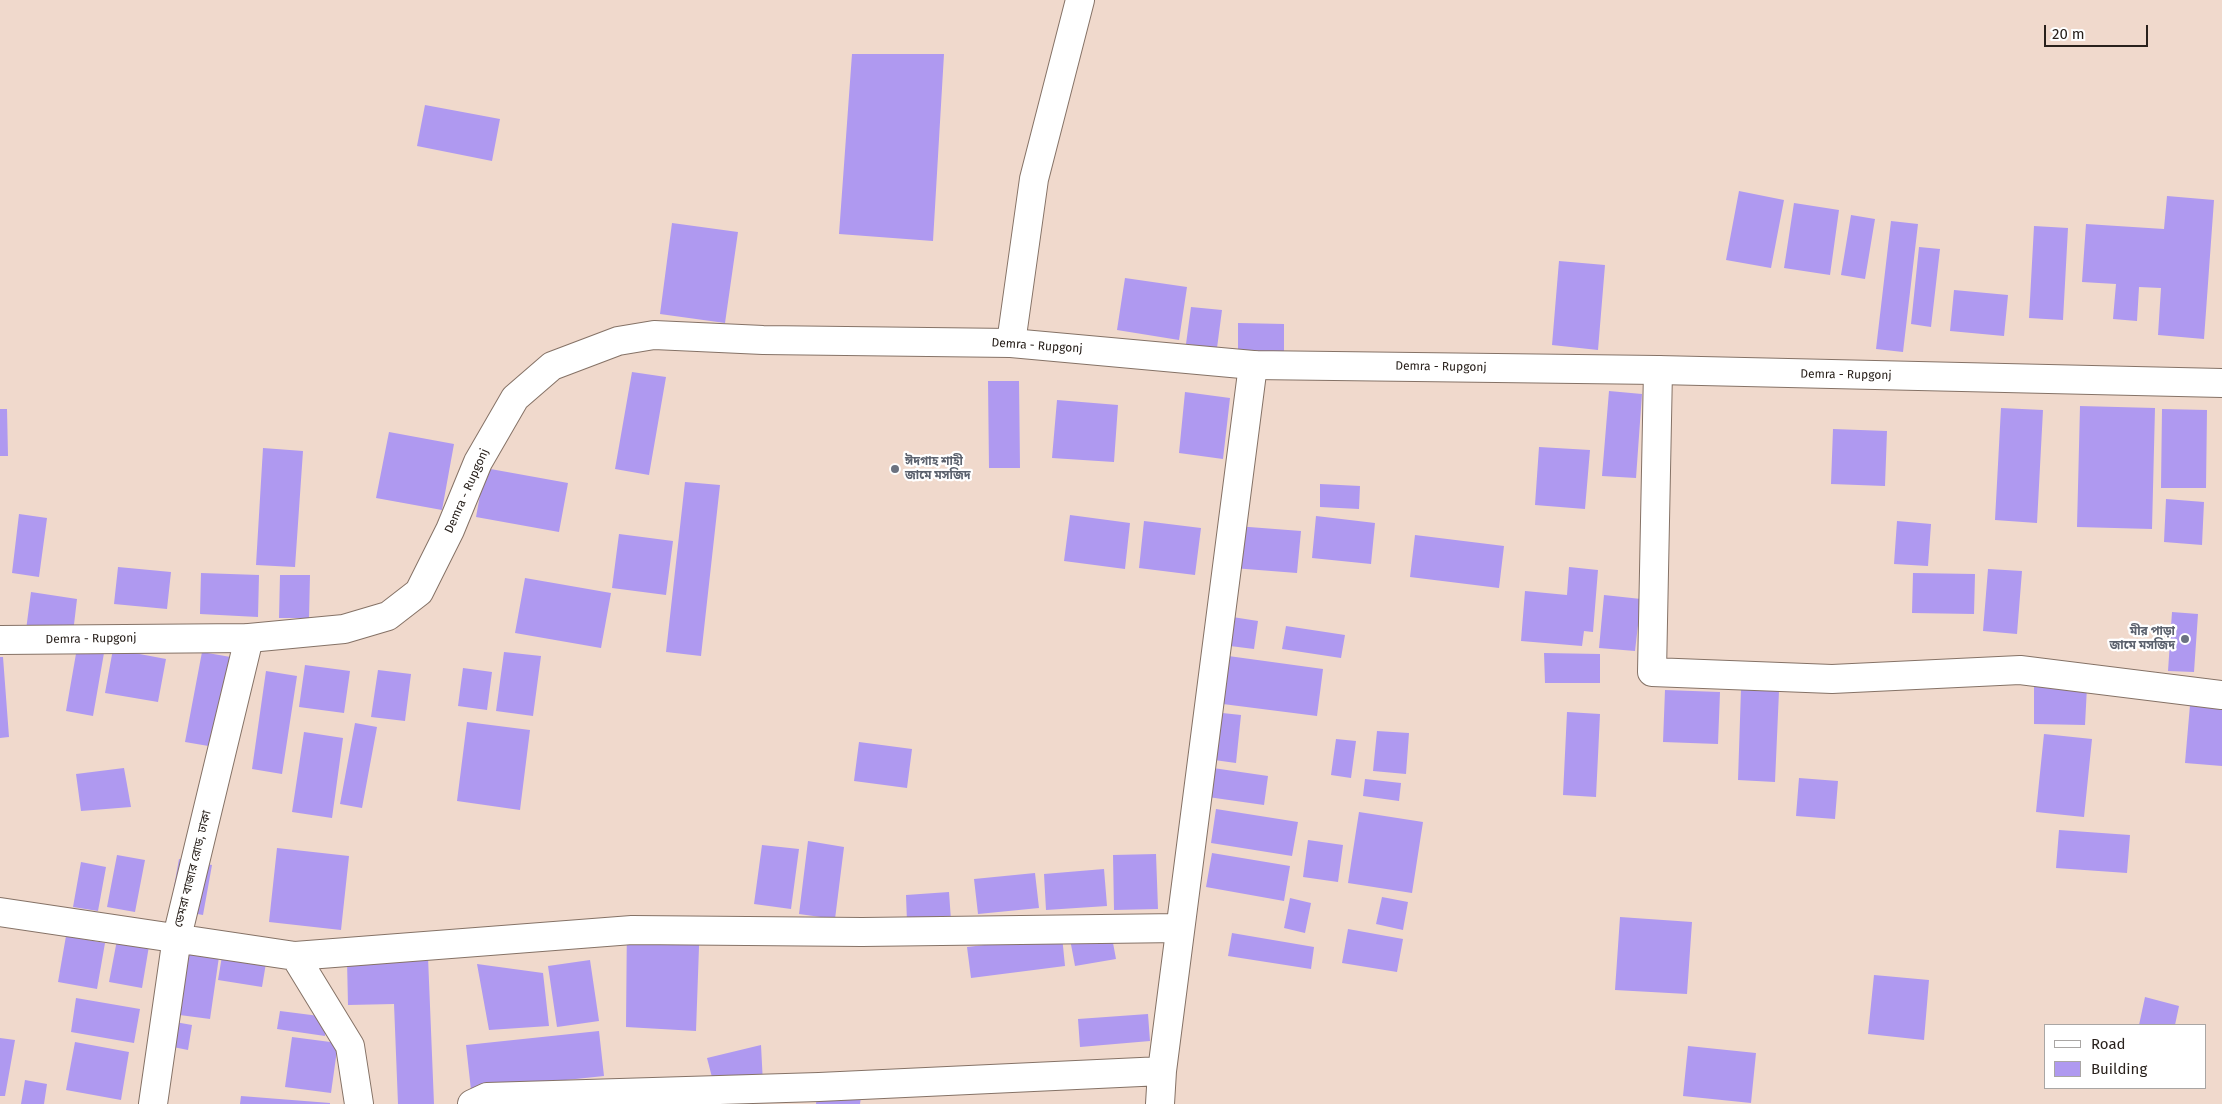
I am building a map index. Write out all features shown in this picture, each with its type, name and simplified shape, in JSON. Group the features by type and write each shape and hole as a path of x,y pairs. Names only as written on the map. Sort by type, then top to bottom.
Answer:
{"street":[{"path":"1011,343 1034,179 1080,0"},
{"name":"Demra - Rupgonj","path":"0,640 250,638 344,629 388,616 419,592 450,530 478,462 515,398 552,366 618,341 654,335 763,340 1011,343 1253,365 1658,370 2222,383"},
{"path":"1160,1104 1162,1070 1253,365"},
{"path":"1658,370 1652,672 1832,679 2020,670 2222,695"},
{"name":"ডেমরা বাজার রোড, ঢাকা","path":"153,1104 177,937 250,638"},
{"path":"0,912 295,956 632,930 862,932 1180,928"},
{"path":"295,956 350,1046 358,1104"},
{"path":"472,1104 488,1097 829,1086 1162,1070"}],"building":[{"path":"852,54 944,54 933,241 839,234"},
{"path":"425,105 500,119 492,161 417,146"},
{"path":"1739,191 1784,200 1771,268 1726,260"},
{"path":"2167,196 2214,200 2204,339 2158,335 2161,288 2139,287 2137,321 2113,319 2116,284 2082,282 2086,224 2164,229"},
{"path":"1794,203 1839,210 1830,275 1784,268"},
{"path":"1851,215 1875,219 1865,279 1841,275"},
{"path":"1891,221 1918,224 1903,352 1876,349"},
{"path":"672,223 738,232 725,323 660,314"},
{"path":"2034,226 2068,228 2063,320 2029,318"},
{"path":"1919,247 1940,249 1931,327 1911,324"},
{"path":"1559,261 1605,265 1598,350 1552,345"},
{"path":"1125,278 1187,287 1179,340 1117,330"},
{"path":"1954,290 2008,295 2004,336 1950,331"},
{"path":"1191,307 1222,310 1217,348 1186,344"},
{"path":"1238,323 1284,324 1284,352 1238,350"},
{"path":"632,372 666,377 649,475 615,469"},
{"path":"988,381 1019,381 1020,468 989,468"},
{"path":"1609,391 1642,394 1636,478 1602,476"},
{"path":"1185,392 1230,398 1223,459 1179,453"},
{"path":"1057,400 1118,405 1114,462 1052,458"},
{"path":"2080,406 2155,408 2152,529 2077,527"},
{"path":"2001,408 2043,410 2037,523 1995,520"},
{"path":"0,409 7,409 8,456 0,456"},
{"path":"2162,409 2207,410 2206,488 2161,488"},
{"path":"1833,429 1887,431 1885,486 1831,484"},
{"path":"389,432 454,444 442,510 376,498"},
{"path":"1539,447 1590,450 1585,509 1535,505"},
{"path":"263,448 303,451 295,567 256,565"},
{"path":"485,468 568,483 559,532 476,517"},
{"path":"685,482 720,485 701,656 666,652"},
{"path":"1320,484 1360,486 1359,509 1320,507"},
{"path":"2166,499 2204,502 2202,545 2164,542"},
{"path":"19,514 47,518 39,577 12,573"},
{"path":"1070,515 1130,523 1125,569 1064,561"},
{"path":"1316,516 1375,523 1371,564 1312,558"},
{"path":"1144,521 1201,528 1195,575 1139,568"},
{"path":"1897,521 1931,524 1928,566 1894,564"},
{"path":"1236,526 1301,531 1297,573 1233,568"},
{"path":"619,534 673,541 666,595 612,588"},
{"path":"1415,535 1504,546 1499,588 1410,577"},
{"path":"118,567 171,572 167,609 114,604"},
{"path":"1569,567 1598,570 1593,632 1584,631 1582,646 1521,641 1525,591 1567,595"},
{"path":"1988,569 2022,571 2017,634 1983,631"},
{"path":"201,573 259,575 258,617 200,614"},
{"path":"1913,573 1975,574 1974,614 1912,613"},
{"path":"280,575 310,575 309,618 279,618"},
{"path":"525,578 611,593 601,648 515,633"},
{"path":"31,592 77,599 73,633 26,630"},
{"path":"1604,595 1641,599 1635,651 1599,648"},
{"path":"2172,612 2198,614 2194,672 2168,671"},
{"path":"1226,616 1258,621 1254,649 1222,645"},
{"path":"1286,626 1345,635 1341,658 1282,649"},
{"path":"77,648 104,653 93,716 66,711"},
{"path":"113,649 166,659 158,702 105,693"},
{"path":"202,652 242,659 226,749 185,742"},
{"path":"504,652 541,656 533,716 496,711"},
{"path":"1544,653 1600,654 1600,683 1545,683"},
{"path":"1221,655 1323,669 1317,716 1215,703"},
{"path":"0,657 3,657 9,737 0,738"},
{"path":"305,665 350,671 344,713 299,707"},
{"path":"463,668 492,672 487,710 458,706"},
{"path":"378,670 411,674 405,721 371,717"},
{"path":"266,671 297,676 282,774 252,769"},
{"path":"2034,686 2087,687 2085,725 2034,724"},
{"path":"1741,689 1779,691 1775,782 1738,780"},
{"path":"1665,690 1720,692 1718,744 1663,742"},
{"path":"2190,705 2222,707 2222,766 2185,763"},
{"path":"1213,712 1241,715 1236,763 1207,759"},
{"path":"1567,712 1600,714 1596,797 1563,795"},
{"path":"467,722 530,730 520,810 457,801"},
{"path":"355,723 377,727 362,808 340,804"},
{"path":"1377,731 1409,733 1406,774 1373,771"},
{"path":"304,732 343,738 332,818 292,812"},
{"path":"2044,734 2092,739 2084,817 2036,812"},
{"path":"1336,739 1356,741 1351,778 1331,775"},
{"path":"859,742 912,749 907,788 854,781"},
{"path":"124,768 131,807 81,811 76,774"},
{"path":"1213,768 1268,776 1264,805 1208,797"},
{"path":"1799,778 1838,781 1835,819 1796,816"},
{"path":"1365,779 1401,783 1399,801 1363,796"},
{"path":"1216,809 1298,822 1292,856 1211,843"},
{"path":"1359,812 1423,822 1412,893 1348,883"},
{"path":"2059,830 2130,835 2127,873 2056,868"},
{"path":"1308,840 1343,845 1338,882 1303,877"},
{"path":"808,841 844,847 835,919 799,914"},
{"path":"762,845 799,849 791,909 754,904"},
{"path":"277,848 349,856 341,930 269,922"},
{"path":"1212,853 1290,866 1284,901 1206,887"},
{"path":"1156,854 1158,909 1114,910 1113,855"},
{"path":"117,855 145,860 135,912 107,907"},
{"path":"179,859 212,865 203,915 170,909"},
{"path":"81,862 106,867 98,911 73,907"},
{"path":"1104,869 1107,906 1046,910 1044,874"},
{"path":"1035,873 1039,908 978,914 974,879"},
{"path":"949,892 951,920 907,922 906,895"},
{"path":"1382,897 1408,902 1403,930 1376,924"},
{"path":"1290,898 1311,903 1305,933 1284,928"},
{"path":"627,916 700,919 696,1031 626,1027"},
{"path":"1620,917 1692,922 1687,994 1615,990"},
{"path":"1348,929 1403,939 1397,972 1342,963"},
{"path":"1111,932 1116,959 1075,966 1070,939"},
{"path":"1232,933 1314,947 1311,969 1228,956"},
{"path":"66,936 105,943 97,989 58,982"},
{"path":"1062,936 1065,966 971,978 967,947"},
{"path":"117,940 149,946 142,988 109,982"},
{"path":"183,945 220,950 210,1019 172,1014"},
{"path":"223,950 267,957 262,987 218,980"},
{"path":"428,957 434,1104 398,1104 394,1004 348,1005 347,960"},
{"path":"590,960 599,1021 557,1027 548,966"},
{"path":"477,964 543,973 549,1026 489,1030"},
{"path":"1874,975 1929,980 1924,1040 1868,1034"},
{"path":"2145,997 2179,1006 2175,1024 2139,1024"},
{"path":"76,998 140,1009 134,1043 71,1032"},
{"path":"280,1011 327,1017 325,1036 277,1029"},
{"path":"1148,1014 1150,1041 1080,1047 1078,1019"},
{"path":"153,1018 192,1025 188,1050 148,1042"},
{"path":"599,1031 604,1076 471,1090 466,1045"},
{"path":"292,1037 338,1043 331,1093 285,1087"},
{"path":"0,1038 15,1040 5,1096 0,1096"},
{"path":"75,1042 129,1052 121,1100 66,1090"},
{"path":"761,1045 763,1084 714,1085 707,1058"},
{"path":"1688,1046 1756,1053 1751,1103 1683,1096"},
{"path":"25,1080 47,1084 44,1104 21,1104"},
{"path":"817,1094 861,1097 860,1104 816,1104"},
{"path":"241,1096 330,1103 330,1104 240,1104"}],"place":[{"name":"ঈদগাহ শাহী জামে মসজিদ","path":"895,469"},
{"name":"মীর পাড়া জামে মসজিদ","path":"2185,639"}]}
